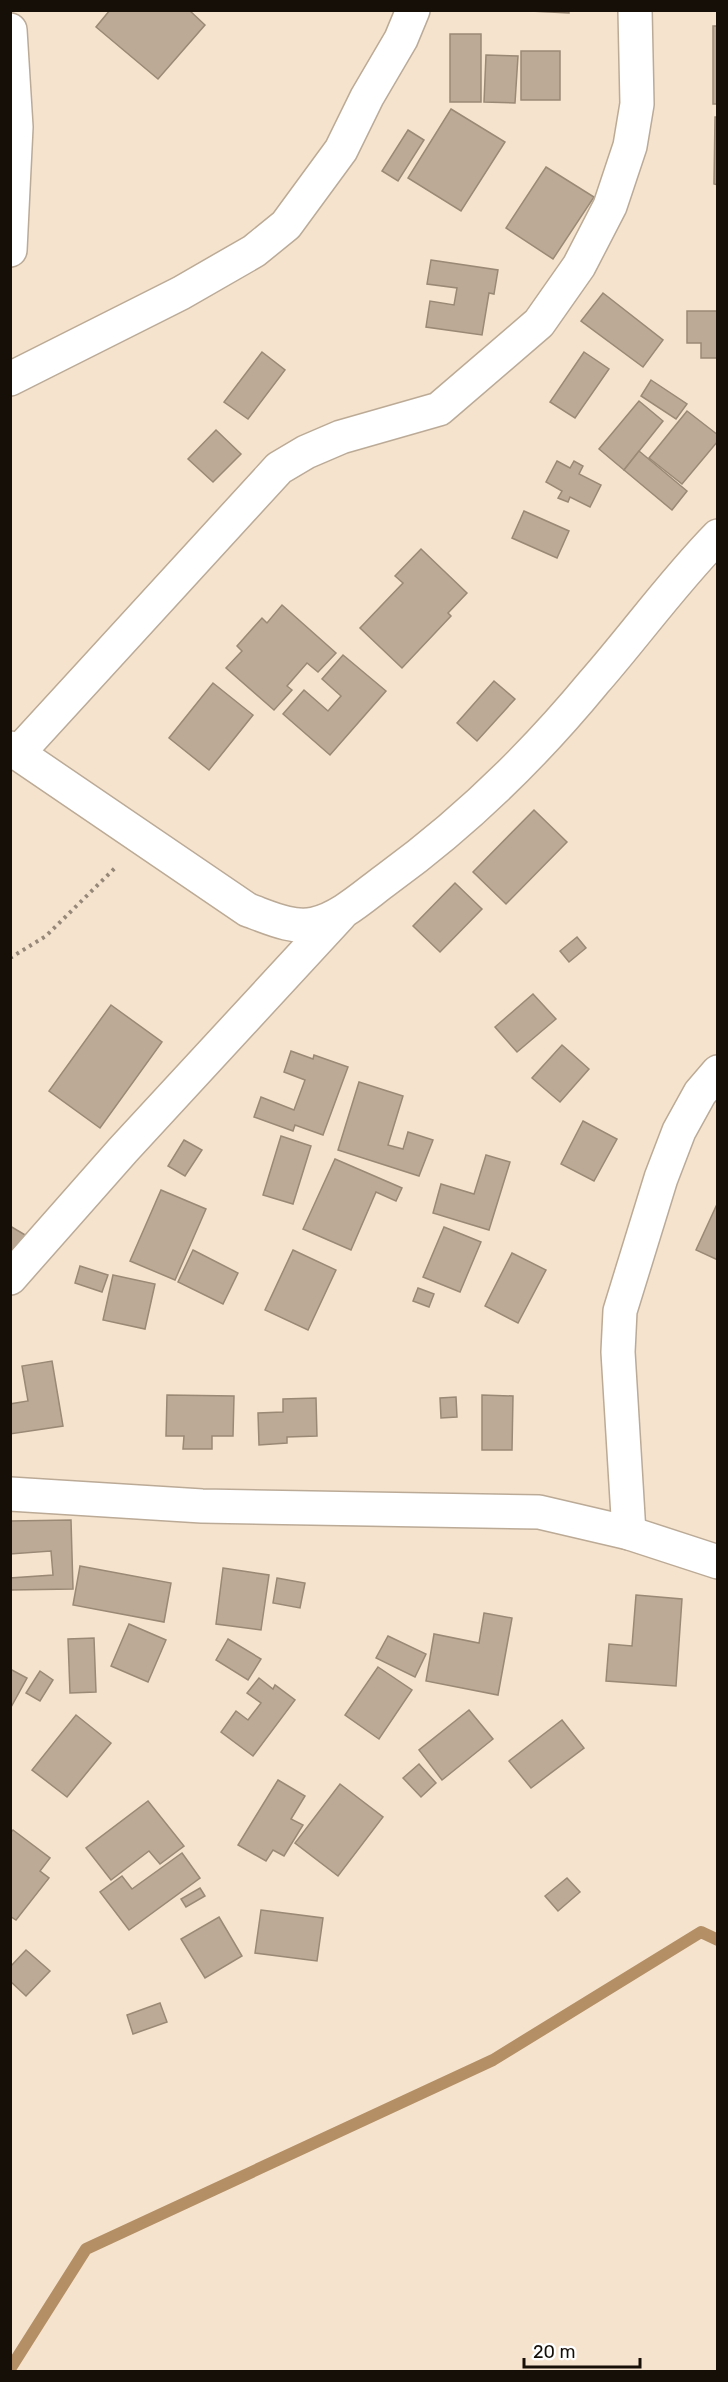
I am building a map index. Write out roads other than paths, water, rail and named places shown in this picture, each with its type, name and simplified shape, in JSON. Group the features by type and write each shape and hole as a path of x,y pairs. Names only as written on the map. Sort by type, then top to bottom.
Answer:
{"street":[{"path":"10,379 210,277 254,251 286,225 341,150 367,97 401,39 413,10"},
{"path":"343,912 314,924 298,925 280,922 248,910 14,751 279,468 306,452 341,437 439,409 539,323 579,266 604,216 630,146 637,104 635,10"},
{"path":"10,30 16,127 10,250"},
{"path":"10,1278 123,1150 343,912 424,852 520,766 594,682 684,570 717,536"},
{"path":"629,1533 618,1352 620,1311 661,1178 679,1131 700,1093 717,1072"},
{"path":"10,1494 202,1506 539,1512 629,1533 717,1563"}],"waterway":[{"path":"10,2369 86,2249 493,2060 701,1932 718,1940"}]}
